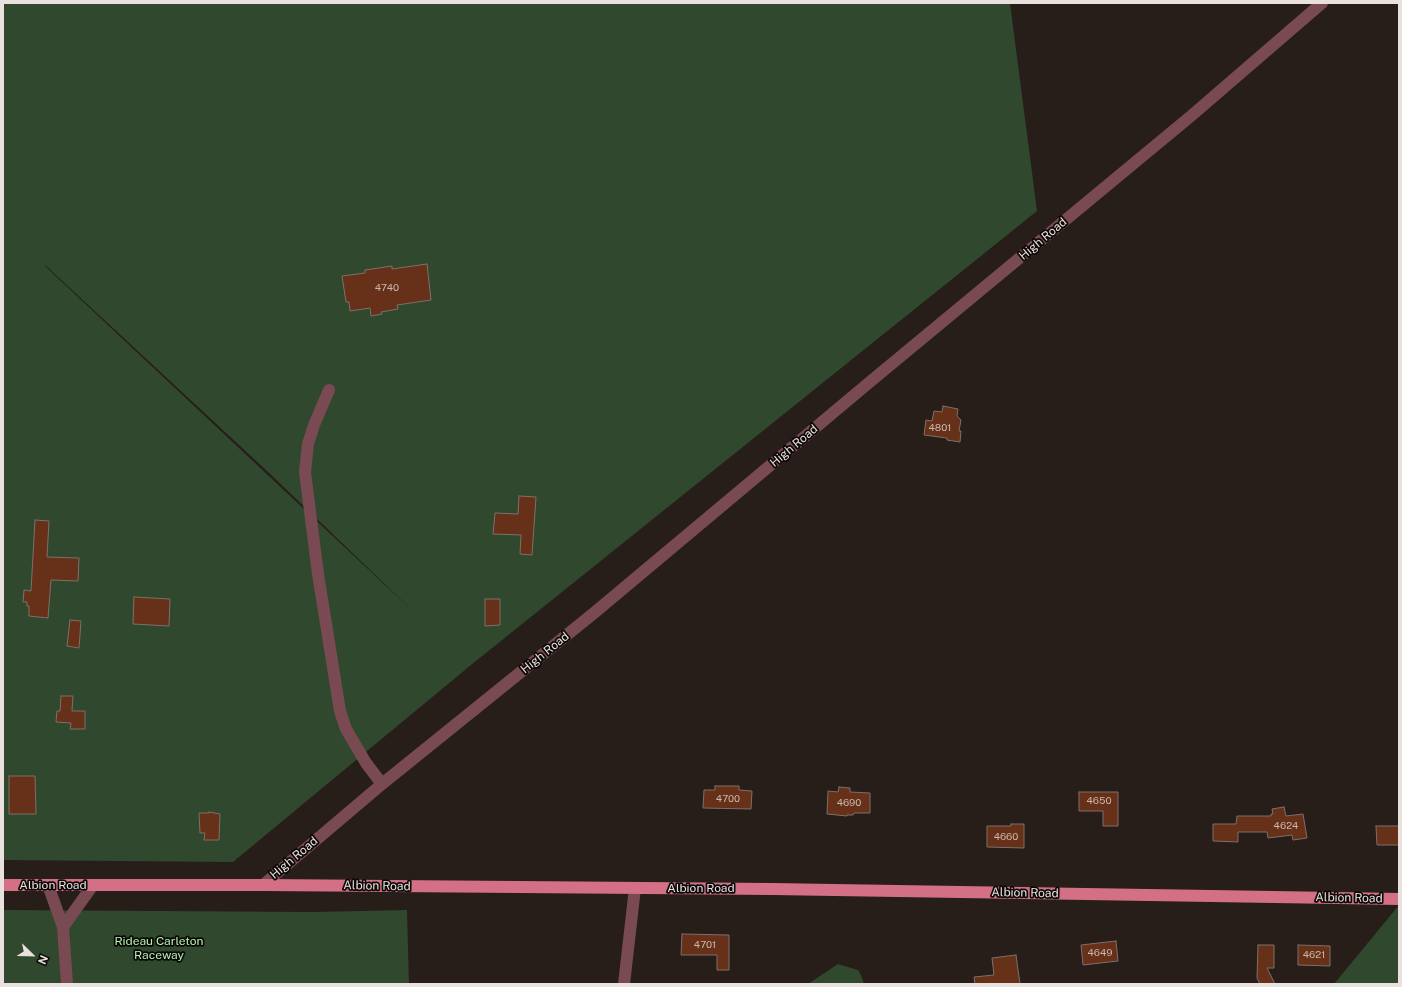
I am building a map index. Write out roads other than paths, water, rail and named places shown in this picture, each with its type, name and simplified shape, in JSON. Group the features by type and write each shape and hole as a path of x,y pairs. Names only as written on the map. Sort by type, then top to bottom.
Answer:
{"main road":[{"name":"Albion Road","path":"3,885 263,885 772,889 1399,899"}],"street":[{"name":"High Road","path":"263,885 382,784 594,613 1191,116 1322,3"},
{"path":"329,390 317,417 308,444 305,472 317,566 340,711 346,729 362,756 382,784"},
{"path":"48,885 63,927 67,984"},
{"path":"63,927 93,885"},
{"path":"624,984 635,888"}],"park label":[{"name":"Rideau Carleton Raceway","path":"159,948"}]}
